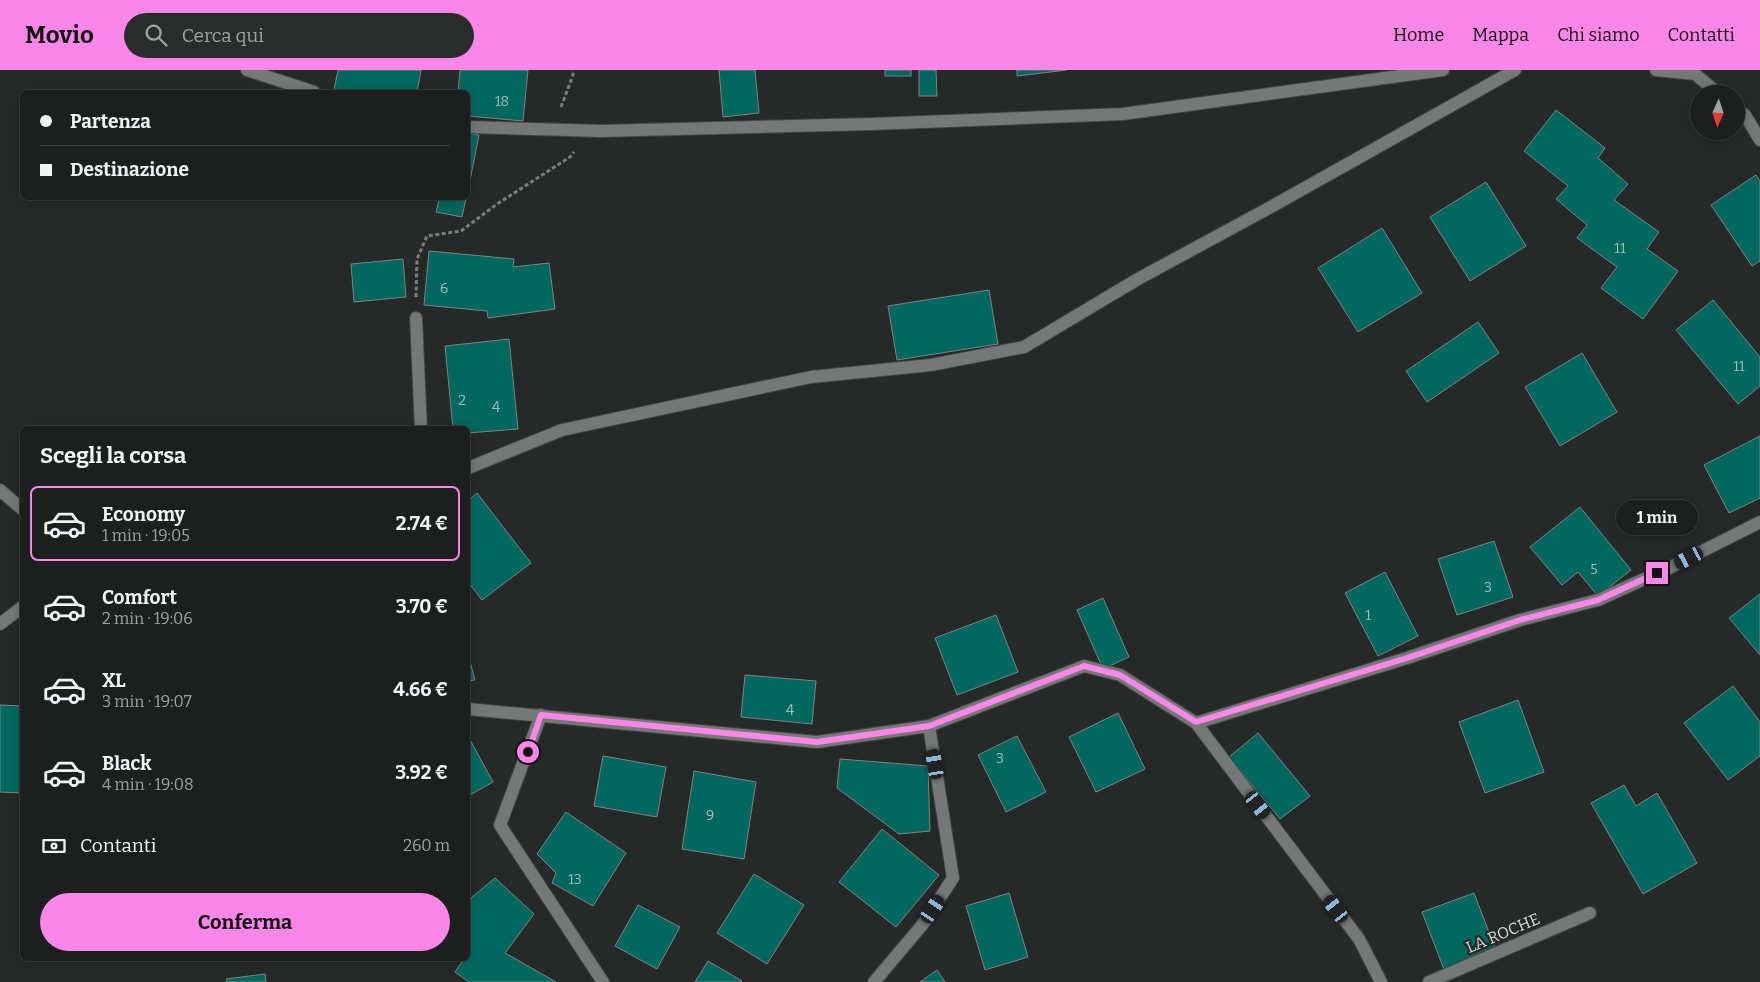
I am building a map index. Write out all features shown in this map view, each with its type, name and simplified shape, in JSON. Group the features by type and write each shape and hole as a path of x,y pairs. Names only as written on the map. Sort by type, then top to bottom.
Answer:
{"street":[{"path":"247,70 308,90"},
{"path":"470,127 591,131 871,124 1123,114 1443,70"},
{"path":"470,467 562,430 811,377 931,365 1024,347 1138,279 1515,70"},
{"path":"1656,70 1694,74 1708,85"},
{"path":"1745,114 1760,140"},
{"path":"416,318 421,426"},
{"path":"0,490 20,507"},
{"path":"1196,722 1407,658 1520,620 1598,600 1671,567 1760,522"},
{"path":"0,624 20,609"},
{"path":"470,709 817,742 929,726 1084,666 1120,675 1196,722 1359,939 1381,982"},
{"path":"541,715 500,825 604,982"},
{"path":"874,982 923,924 953,878 929,726"},
{"name":"LA ROCHE","path":"1429,982 1590,913"}],"path":[{"path":"554,129 573,75 573,70"},
{"path":"416,318 418,259 427,236 461,231 497,204 570,157 591,131"}],"building":[{"path":"338,70 421,70 417,90 334,90"},
{"path":"460,70 528,70 523,121 470,116 470,90 458,90"},
{"path":"719,70 755,70 759,113 723,117"},
{"path":"885,70 911,70 911,76 885,76"},
{"path":"919,70 936,70 937,96 919,96"},
{"path":"1017,70 1067,70 1017,76"},
{"path":"1556,110 1605,148 1598,158 1628,184 1614,200 1659,232 1647,249 1678,271 1643,319 1601,288 1617,267 1577,238 1587,225 1556,199 1568,186 1524,151"},
{"path":"470,133 479,135 470,181"},
{"path":"1756,175 1760,181 1760,261 1752,266 1711,205"},
{"path":"1486,182 1526,246 1470,281 1430,217"},
{"path":"439,200 466,200 462,217 436,212"},
{"path":"1382,228 1422,293 1358,332 1318,268"},
{"path":"429,251 514,259 513,267 549,263 555,309 488,318 487,311 424,305"},
{"path":"403,259 406,297 354,302 351,264"},
{"path":"989,290 998,344 897,360 888,306"},
{"path":"1713,300 1760,357 1760,386 1738,404 1676,330"},
{"path":"1478,322 1499,353 1427,402 1406,371"},
{"path":"509,339 518,429 470,433 470,426 453,426 445,346"},
{"path":"1582,353 1617,412 1560,446 1525,387"},
{"path":"1760,436 1760,498 1729,513 1704,465"},
{"path":"477,493 531,563 482,600 470,585 470,499"},
{"path":"1580,507 1631,570 1598,596 1578,572 1562,585 1530,547"},
{"path":"1494,541 1513,597 1457,615 1438,559"},
{"path":"1385,572 1418,636 1378,656 1345,593"},
{"path":"1760,594 1760,655 1729,618"},
{"path":"1103,598 1129,657 1103,669 1077,610"},
{"path":"996,615 1018,672 957,695 935,638"},
{"path":"470,661 475,680 470,681"},
{"path":"745,675 816,681 812,724 741,717"},
{"path":"1733,686 1760,722 1760,756 1728,780 1684,723"},
{"path":"1518,700 1544,772 1485,793 1459,722"},
{"path":"0,705 20,706 20,793 0,792"},
{"path":"1118,713 1145,769 1096,792 1069,737"},
{"path":"1258,733 1310,796 1280,819 1229,757"},
{"path":"1017,736 1046,792 1006,812 978,755"},
{"path":"470,740 493,782 470,795"},
{"path":"603,756 666,767 657,817 594,806"},
{"path":"840,759 928,766 930,831 899,834 837,788"},
{"path":"694,771 756,782 744,859 682,849"},
{"path":"1624,785 1636,806 1657,793 1697,863 1643,894 1591,803"},
{"path":"566,812 626,853 593,906 552,883 556,873 537,854"},
{"path":"882,829 939,875 896,927 839,882"},
{"path":"754,874 804,905 767,964 717,933"},
{"path":"495,878 534,914 505,953 556,982 469,982 455,972 463,961 470,961 471,898"},
{"path":"1009,893 1028,957 985,970 966,906"},
{"path":"1474,893 1497,953 1445,972 1422,912"},
{"path":"638,905 680,927 657,969 615,946"},
{"path":"708,961 742,981 695,982"},
{"path":"937,970 945,982 920,982"},
{"path":"265,974 266,982 227,982 226,979"}],"route":[{"path":"528,752 541,715 817,742 929,726 1084,666 1120,675 1196,722 1407,658 1520,620 1598,600 1657,573"}]}
